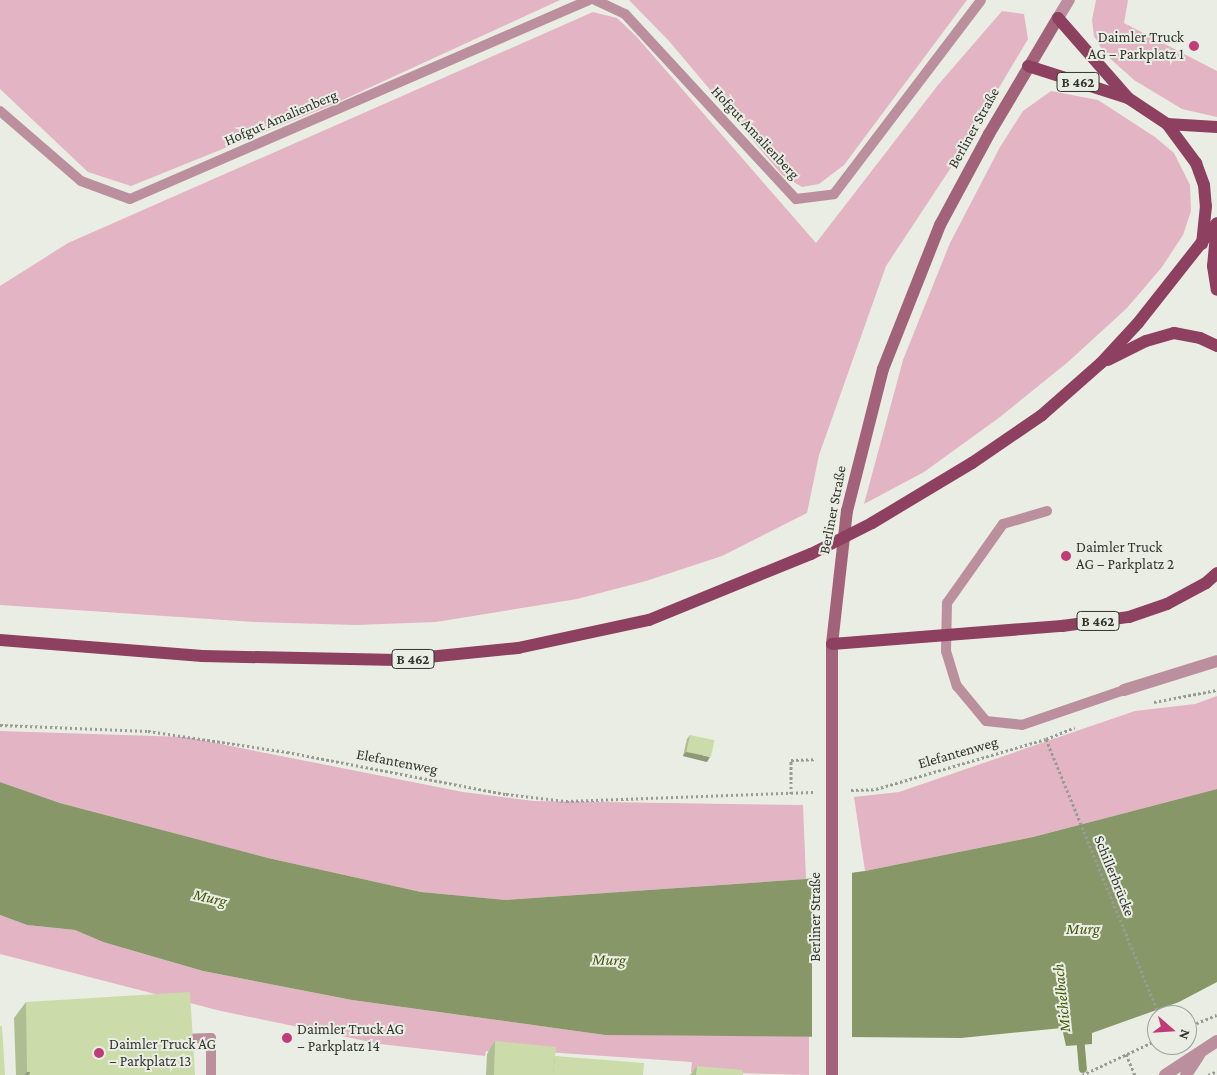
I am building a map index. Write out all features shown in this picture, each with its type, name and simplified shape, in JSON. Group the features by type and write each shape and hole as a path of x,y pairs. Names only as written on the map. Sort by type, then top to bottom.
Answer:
{"main road":[{"name":"Berliner Straße","path":"832,1075 834,780 832,644 847,511 883,370 940,226 1028,66 1058,18"},
{"name":"B 462","path":"1058,18 1128,98 1167,124 1196,163 1204,185 1206,206 1202,244"},
{"name":"B 462","path":"1028,66 1128,98"},
{"path":"1167,124 1217,127"},
{"name":"B 462","path":"0,640 212,657 340,660 456,656 571,639 649,620 811,554 872,523 964,468 1042,415 1101,363 1217,224"},
{"name":"B 462","path":"1217,224 1213,266 1217,290"},
{"name":"B 462","path":"1101,363 1146,341 1174,333 1217,346"},
{"name":"B 462","path":"832,644 1129,617 1167,604 1206,583 1217,573"}],"street":[{"name":"Berliner Straße","path":"1058,18 1069,0"},
{"path":"1124,690 1217,661"},
{"path":"1164,1075 1203,1048 1217,1042"},
{"path":"1186,1075 1203,1048"}],"lane":[{"name":"Hofgut Amalienberg","path":"0,111 81,181 130,200 589,0"},
{"name":"Hofgut Amalienberg","path":"595,0 625,14 796,200 834,194 980,0"},
{"path":"1047,511 1003,524 947,603 946,651 957,686 986,721 1022,725 1124,690"},
{"path":"180,1039 211,1038 211,1075"}],"path":[{"path":"1146,703 1217,690"},
{"name":"Elefantenweg","path":"0,725 148,731 287,752 506,794 566,801 791,794 791,760"},
{"name":"Elefantenweg","path":"876,789 1046,739"},
{"name":"Schillerbrücke","path":"1046,739 1155,1005"},
{"path":"1197,1023 1217,1015"},
{"path":"1082,1075 1147,1045"},
{"path":"1126,1054 1135,1075"},
{"path":"1208,1075 1217,1071"}],"shaded area":[{"path":"0,0 560,0 334,104 131,186 88,172 0,89"},
{"path":"629,0 967,0 844,165 819,184 802,187 782,175 669,41"},
{"path":"1096,0 1128,0 1124,23 1217,71 1217,117 1182,109 1134,80 1104,53 1094,36 1092,20"},
{"path":"1002,11 1024,14 1028,39 956,160 886,266 819,455 807,513 722,556 646,581 577,599 436,622 356,625 254,622 0,605 0,286 68,243 593,12 617,18 636,36 816,243 938,85"},
{"path":"1051,91 1098,100 1155,137 1174,153 1190,185 1191,211 1183,235 1162,267 1127,308 1068,362 1000,417 924,472 864,504 903,360 950,243 1000,147 1023,111"},
{"path":"1217,696 1217,789 1033,837 865,871 854,797 899,792 1135,711 1195,704"},
{"path":"0,731 185,737 463,792 534,801 803,805 806,879 506,900 421,892 268,858 60,803 0,782"},
{"path":"0,915 27,925 75,930 103,942 203,971 352,1000 605,1035 809,1036 809,1075 691,1072 692,1062 546,1052 545,1057 486,1051 485,1056 380,1044 221,1011 0,954"}],"water":[{"name":"Murg","path":"0,782 60,803 268,858 421,892 506,900 806,879 865,871 1033,837 1217,789 1217,982 1171,1005 1147,1005 1147,1013 1092,1033 1092,1044 1066,1046 1062,1028 961,1038 605,1035 352,1000 203,971 103,942 75,930 27,925 0,915"}],"pier":[{"path":"812,870 852,870 852,1040 812,1040"}],"building":[{"path":"690,735 714,740 711,757 686,752"},
{"name":"Daimler Truck AG − Parkplatz 13","path":"190,992 195,1075 30,1075 30,1072 27,1072 26,1002"},
{"path":"0,1026 2,1026 5,1075 0,1075"},
{"path":"495,1041 556,1047 553,1075 494,1075"},
{"path":"555,1056 644,1063 643,1075 553,1075"},
{"path":"697,1066 743,1070 743,1075 696,1075"}],"waterway":[{"name":"Michelbach","path":"1080,1036 1083,1069"}],"place":[{"name":"Daimler Truck AG − Parkplatz 1","path":"1194,46"},
{"name":"Daimler Truck AG − Parkplatz 2","path":"1066,556"},
{"name":"Daimler Truck AG − Parkplatz 14","path":"287,1038"},
{"name":"Daimler Truck AG − Parkplatz 13","path":"99,1053"}]}
